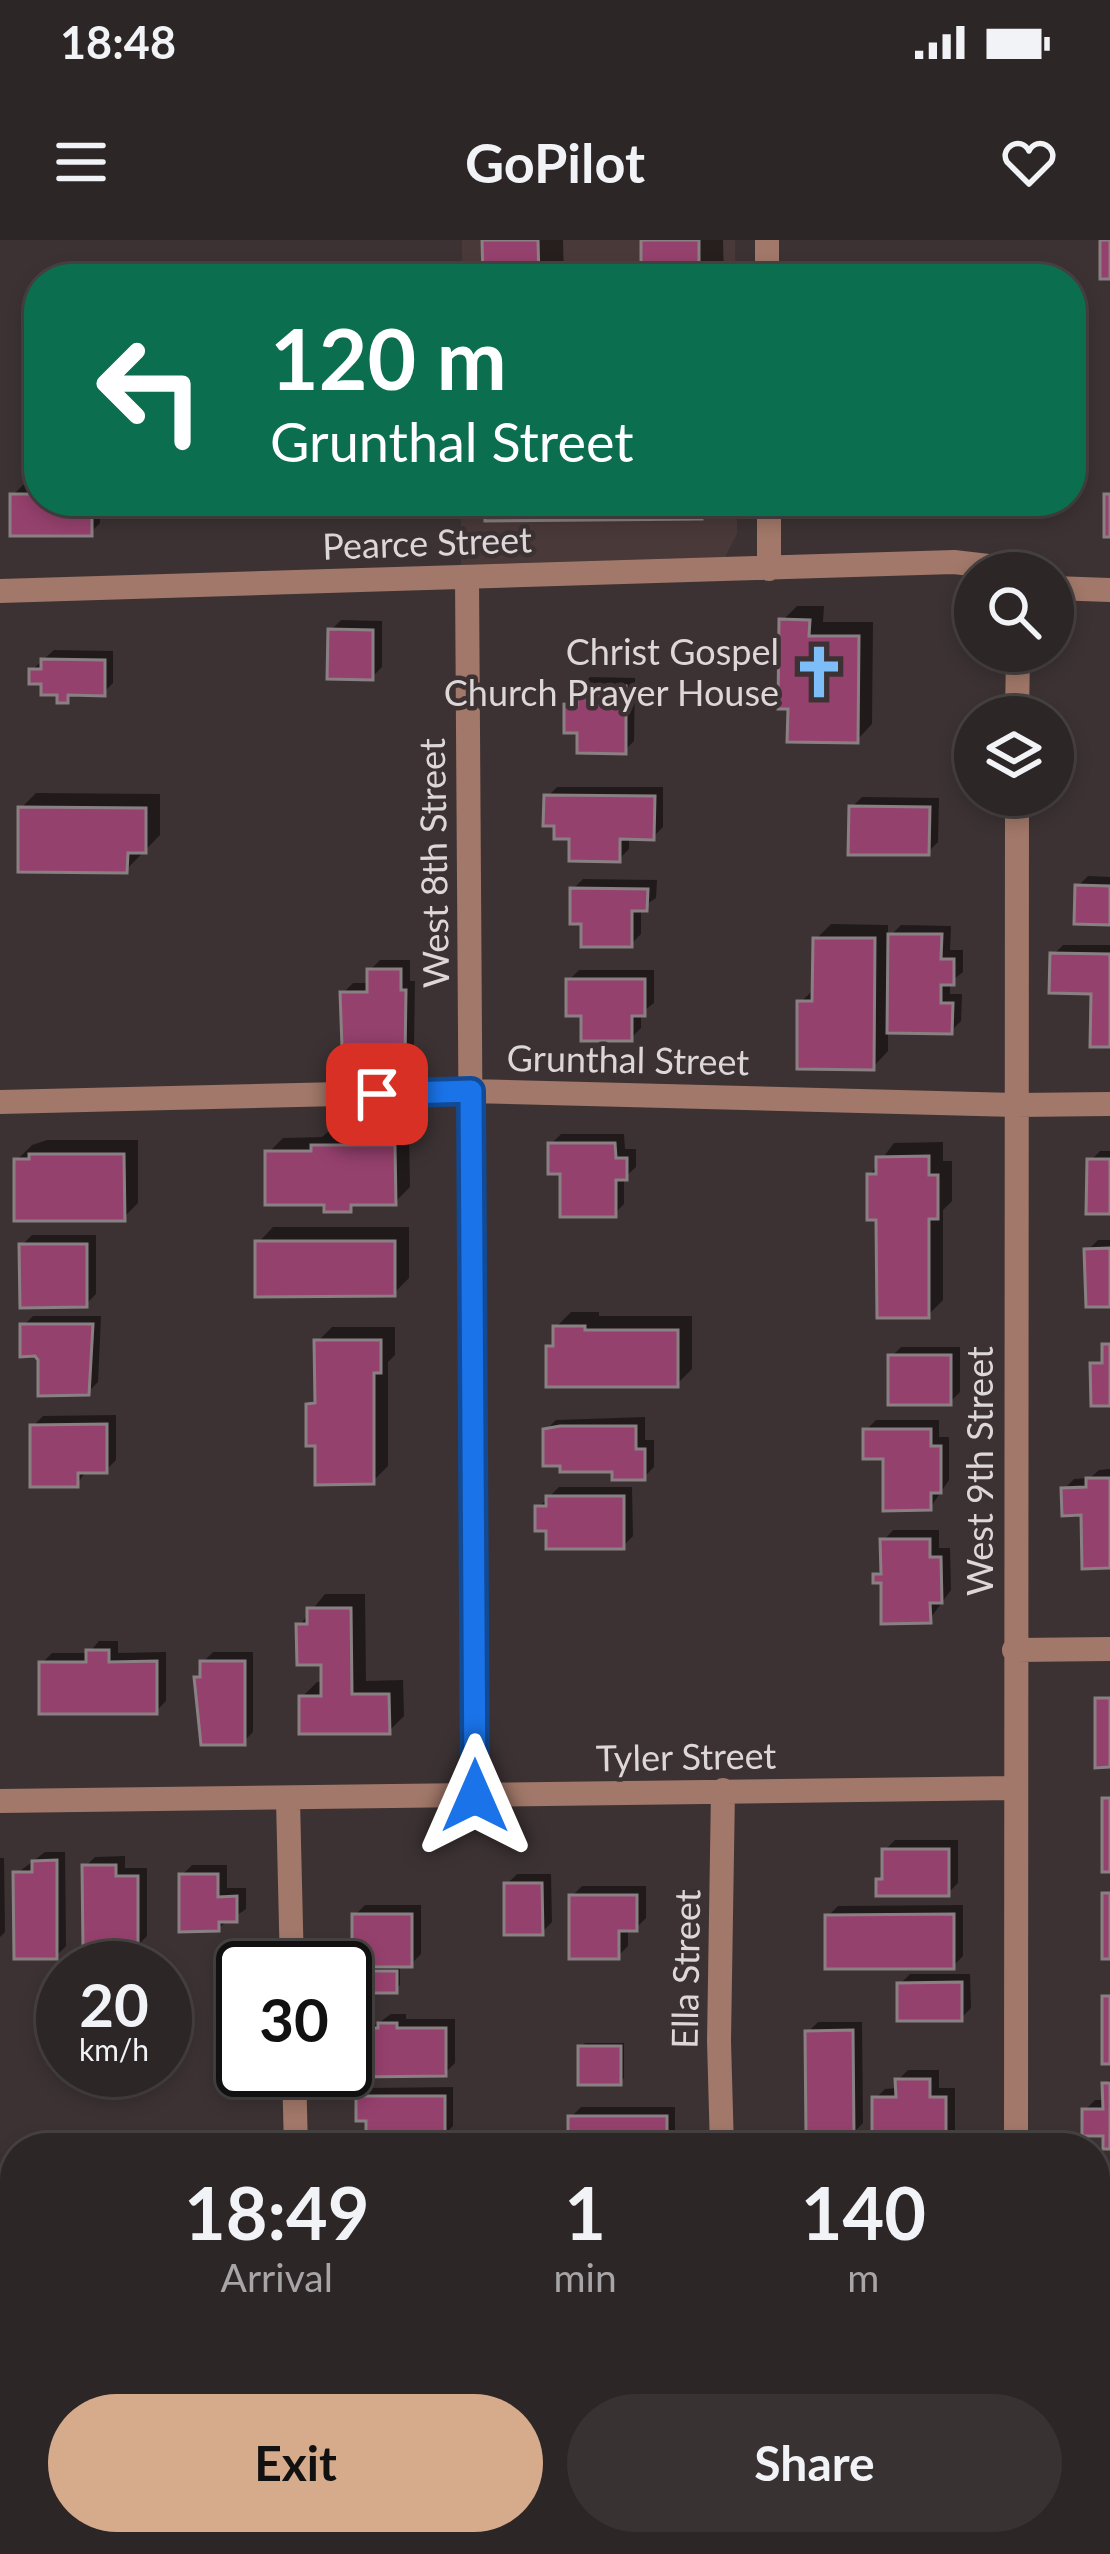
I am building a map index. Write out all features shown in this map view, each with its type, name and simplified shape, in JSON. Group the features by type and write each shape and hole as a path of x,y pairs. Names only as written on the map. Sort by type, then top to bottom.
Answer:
{"street":[{"path":"769,516 769,569"},
{"name":"Pearce Street","path":"0,591 954,562"},
{"name":"West 8th Street","path":"466,577 475,1796"},
{"path":"1074,589 1110,590"},
{"name":"West 9th Street","path":"1016,2133 1017,816"},
{"name":"Grunthal Street","path":"0,1102 471,1091 1110,1104"},
{"path":"1015,1650 1110,1649"},
{"name":"Tyler Street","path":"0,1801 1014,1788"},
{"name":"Ella Street","path":"722,2133 723,1790"},
{"path":"288,1800 291,1941"},
{"path":"295,2097 296,2133"}],"shaded area":[{"path":"462,240 735,240 735,264 462,264"},
{"path":"461,516 737,516 737,534 725,557 461,565"}],"building":[{"path":"482,240 538,240 539,264 483,264"},
{"path":"641,240 699,240 699,264 641,264"},
{"path":"1100,240 1110,240 1110,279 1100,279"},
{"path":"10,494 24,494 24,516 92,516 92,536 10,536"},
{"path":"1104,494 1110,494 1110,537 1104,537"},
{"path":"485,516 702,519 485,521"},
{"name":"Christ Gospel Church Prayer House","path":"779,619 810,620 809,636 859,636 858,743 787,742 788,709 778,709"},
{"path":"328,629 373,630 373,680 327,679"},
{"path":"41,659 105,660 105,696 68,695 68,703 57,703 57,695 41,695 41,684 29,684 29,669 41,669"},
{"path":"577,686 626,686 626,754 577,753 577,733 564,733 564,704 577,705"},
{"path":"544,795 655,796 654,840 620,839 620,862 569,861 569,839 554,839 554,826 543,826"},
{"path":"849,806 930,807 929,855 848,855"},
{"path":"18,807 146,808 146,853 128,853 127,873 18,872"},
{"path":"1075,885 1110,886 1110,925 1074,924"},
{"path":"570,888 648,889 647,911 632,911 632,947 581,947 581,924 570,924"},
{"path":"888,934 942,934 941,959 954,959 954,985 941,985 941,1003 953,1003 952,1034 887,1033"},
{"path":"813,938 875,938 874,1070 797,1069 797,1001 812,1001"},
{"path":"1050,953 1110,954 1110,1047 1090,1047 1091,994 1049,993"},
{"path":"367,969 401,969 401,990 406,990 405,1059 376,1059 376,1047 342,1047 340,992 367,992"},
{"path":"566,979 645,979 645,1016 632,1016 632,1041 581,1041 581,1016 566,1016"},
{"path":"548,1143 615,1143 616,1158 627,1158 627,1180 616,1180 616,1217 560,1217 560,1174 548,1174"},
{"path":"311,1145 395,1145 396,1205 351,1205 351,1212 324,1212 324,1205 265,1205 265,1151 311,1151"},
{"path":"29,1154 124,1154 125,1221 14,1221 14,1159 29,1159"},
{"path":"929,1156 929,1175 938,1175 938,1219 929,1219 929,1318 877,1318 876,1220 867,1220 867,1174 876,1174 876,1157"},
{"path":"1087,1159 1110,1159 1110,1214 1086,1214"},
{"path":"255,1241 395,1241 395,1296 255,1297"},
{"path":"19,1244 87,1244 87,1307 20,1308"},
{"path":"1110,1248 1110,1307 1086,1307 1084,1249"},
{"path":"20,1324 93,1324 89,1395 38,1396 38,1360 20,1357"},
{"path":"553,1326 678,1330 678,1387 546,1387 546,1346 553,1346"},
{"path":"314,1340 381,1340 381,1373 374,1373 374,1484 315,1485 315,1446 306,1446 306,1404 315,1403"},
{"path":"1102,1344 1110,1344 1110,1406 1091,1406 1090,1363 1102,1363"},
{"path":"888,1355 951,1355 951,1405 888,1405"},
{"path":"107,1424 107,1473 78,1473 78,1487 30,1487 30,1425"},
{"path":"636,1426 636,1449 645,1449 645,1480 612,1480 612,1472 560,1472 560,1466 543,1466 543,1429"},
{"path":"863,1429 931,1429 931,1446 941,1446 941,1493 931,1493 931,1510 883,1511 883,1459 863,1459"},
{"path":"1086,1478 1110,1478 1110,1568 1082,1569 1081,1515 1062,1516 1061,1488 1086,1487"},
{"path":"546,1496 624,1496 624,1549 546,1549 546,1531 535,1531 535,1506 546,1506"},
{"path":"880,1539 930,1539 930,1557 941,1557 942,1603 930,1603 931,1623 881,1624 881,1583 873,1583 873,1574 881,1574"},
{"path":"307,1608 351,1608 352,1694 389,1694 390,1734 299,1734 299,1696 321,1696 321,1665 297,1665 296,1624 307,1624"},
{"path":"86,1650 109,1650 109,1662 157,1661 157,1714 39,1714 39,1662 86,1662"},
{"path":"200,1661 245,1661 245,1745 201,1745 194,1677 200,1677"},
{"path":"1095,1698 1110,1698 1110,1767 1095,1768"},
{"path":"1102,1798 1110,1798 1110,1872 1102,1872"},
{"path":"882,1849 949,1849 949,1896 876,1896 876,1879 882,1879"},
{"path":"57,1860 57,1941 36,1941 36,1959 14,1959 13,1872 32,1872 32,1861"},
{"path":"82,1865 116,1865 116,1876 138,1876 138,1941 83,1941"},
{"path":"179,1874 218,1874 218,1897 237,1896 237,1922 219,1922 219,1931 179,1932"},
{"path":"504,1883 542,1883 543,1935 504,1935"},
{"path":"1102,1893 1110,1893 1110,1959 1102,1959"},
{"path":"569,1895 637,1895 637,1931 619,1931 619,1959 569,1959"},
{"path":"352,1914 412,1914 412,1967 372,1967 372,1941 352,1941"},
{"path":"954,1914 954,1969 825,1969 825,1915"},
{"path":"372,1971 397,1971 397,1993 372,1993"},
{"path":"962,1982 962,2021 897,2021 897,1983"},
{"path":"1102,1996 1110,1996 1110,2064 1102,2064"},
{"path":"378,2023 397,2023 397,2028 446,2028 446,2076 372,2077 372,2028 378,2028"},
{"path":"853,2030 854,2133 806,2133 805,2031"},
{"path":"578,2046 621,2046 621,2085 578,2085"},
{"path":"895,2079 930,2079 930,2097 946,2097 946,2133 872,2133 872,2097 896,2097"},
{"path":"1102,2083 1110,2083 1110,2133 1082,2133 1082,2109 1103,2109"},
{"path":"445,2096 445,2133 366,2133 366,2121 356,2121 356,2097"},
{"path":"568,2116 667,2116 667,2133 568,2133"}],"place":[{"name":"Christ Gospel Church Prayer House","path":"819,672"}],"route":[{"path":"377,1094 471,1091 475,1796"}]}
